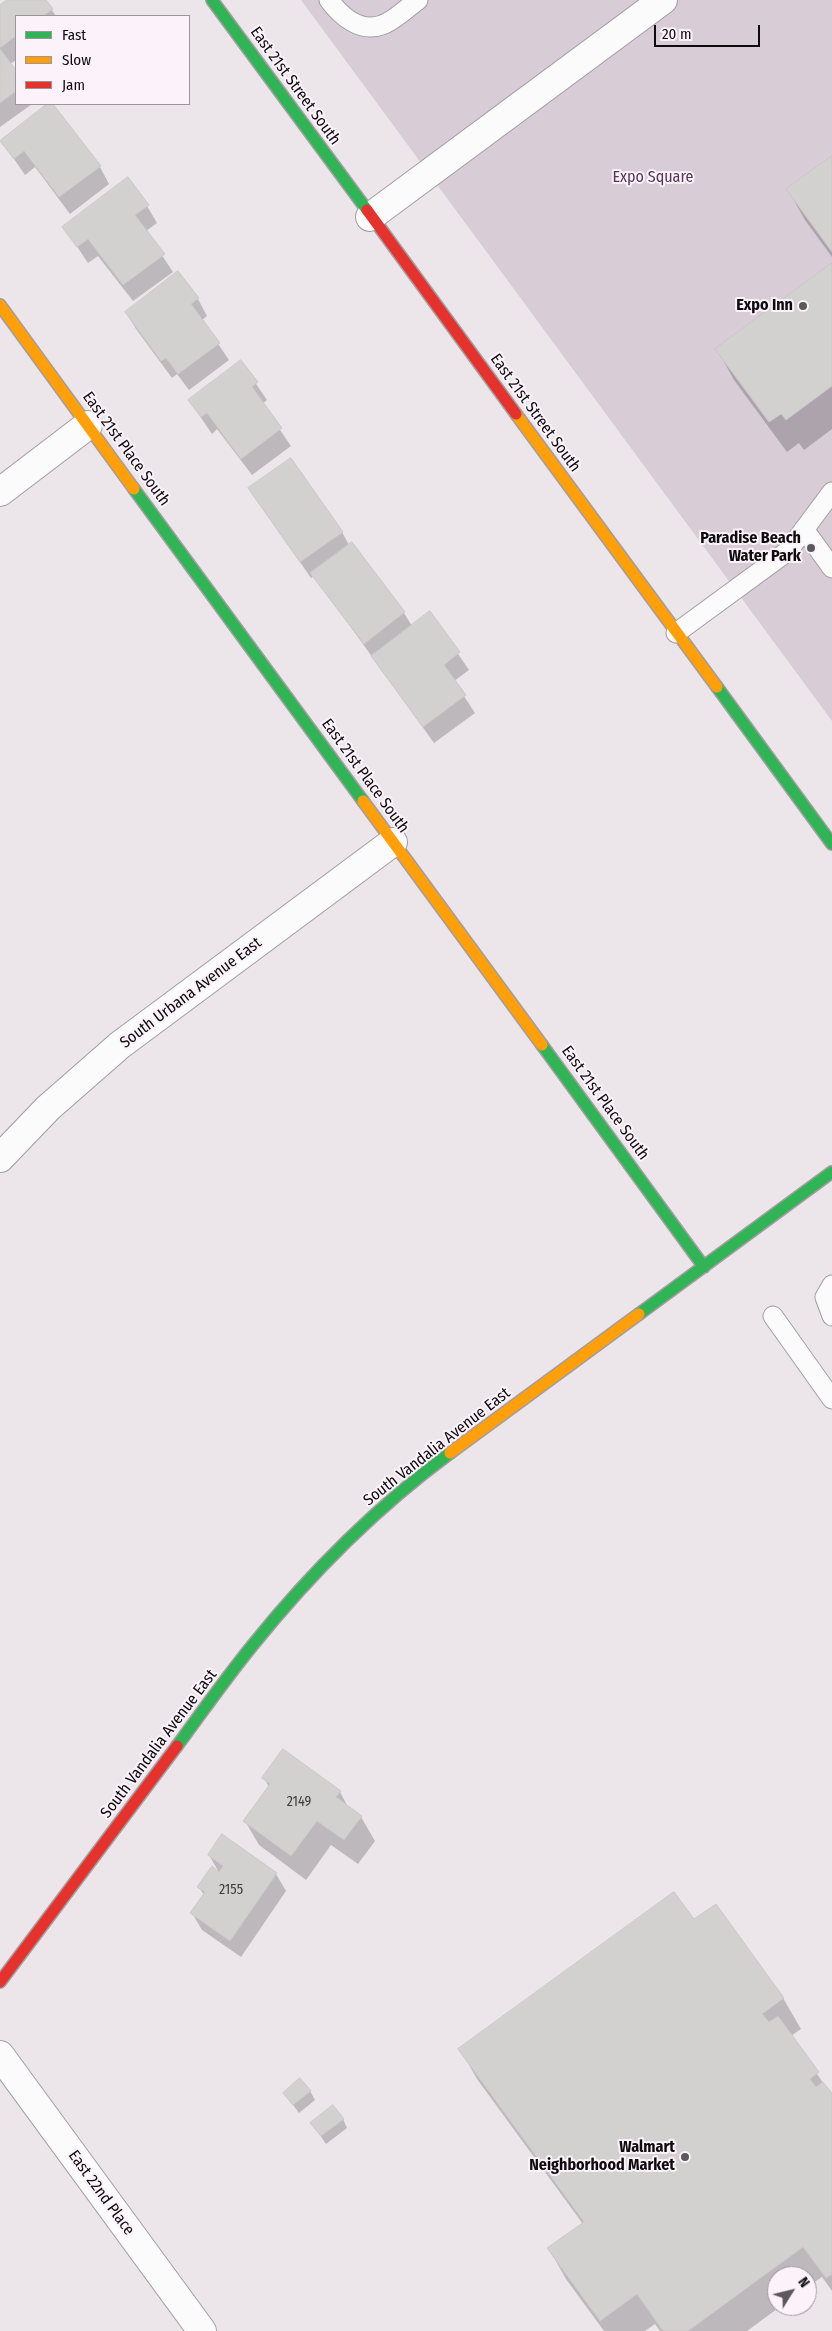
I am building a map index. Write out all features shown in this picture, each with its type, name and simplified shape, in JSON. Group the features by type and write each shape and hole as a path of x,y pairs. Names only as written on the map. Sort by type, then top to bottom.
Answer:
{"street":[{"name":"East 21st Street South","path":"212,0 832,844"},
{"path":"370,216 663,0"},
{"name":"East 21st Place South","path":"0,305 704,1266"},
{"path":"0,492 88,425"},
{"name":"South Urbana Avenue East","path":"0,1158 48,1108 120,1045 393,842"},
{"name":"South Vandalia Avenue East","path":"0,1982 252,1646 295,1595 374,1516 431,1467 832,1172"},
{"name":"East 22nd Place","path":"0,2055 202,2331"}],"lane":[{"path":"329,0 340,15 364,27 382,25 418,0"},
{"path":"676,634 788,551 832,492"},
{"path":"804,529 832,568"},
{"path":"832,1285 825,1298 832,1316"},
{"path":"773,1316 832,1399"}],"green space":[{"name":"Expo Square","path":"301,0 832,0 832,721"}],"building":[{"path":"7,0 46,0 53,9 44,15 15,15 15,37 0,48 0,5"},
{"path":"0,49 15,69 15,92 0,103"},
{"path":"46,105 54,105 101,166 59,197 24,151 14,159 0,141"},
{"path":"832,156 832,252 786,189"},
{"path":"128,177 149,205 135,215 165,254 123,285 88,239 77,247 62,227"},
{"name":"Expo Inn","path":"832,263 832,386 786,420 781,414 769,422 715,349"},
{"path":"178,271 199,298 191,304 220,343 178,374 166,358 161,361 125,312"},
{"path":"241,360 258,382 252,387 282,428 241,459 207,413 201,417 188,400"},
{"path":"291,458 343,532 300,562 248,488"},
{"path":"352,542 405,612 364,644 310,573"},
{"path":"430,611 460,652 444,665 466,695 423,727 371,656"},
{"path":"283,1749 341,1791 336,1797 362,1816 344,1840 317,1821 291,1856 243,1821 270,1784 262,1778"},
{"path":"222,1834 277,1873 230,1941 190,1913 205,1892 197,1887 212,1866 219,1872 223,1866 208,1855"},
{"name":"Walmart Neighborhood Market","path":"674,1892 694,1919 716,1904 784,1998 762,2014 769,2022 778,2016 819,2072 810,2079 816,2087 823,2082 832,2093 832,2274 826,2278 803,2247 777,2266 767,2266 767,2273 688,2331 663,2331 637,2294 600,2321 547,2248 584,2222 458,2049"},
{"path":"300,2078 311,2091 293,2105 283,2093"},
{"path":"333,2105 344,2119 321,2136 310,2123"}],"traffic: fast":[{"path":"212,0 367,210"},
{"path":"134,489 363,801"},
{"path":"717,687 832,844"},
{"path":"542,1045 704,1267"},
{"path":"639,1314 832,1172"},
{"path":"177,1746 252,1646 320,1568 370,1519 450,1453"}],"traffic: slow":[{"path":"0,305 134,489"},
{"path":"516,414 717,687"},
{"path":"363,801 542,1045"},
{"path":"450,1453 639,1314"}],"traffic: jam":[{"path":"367,210 516,414"},
{"path":"0,1982 177,1746"}],"place":[{"name":"Expo Inn","path":"803,306"},
{"name":"Paradise Beach Water Park","path":"811,548"},
{"name":"Walmart Neighborhood Market","path":"685,2157"}]}
